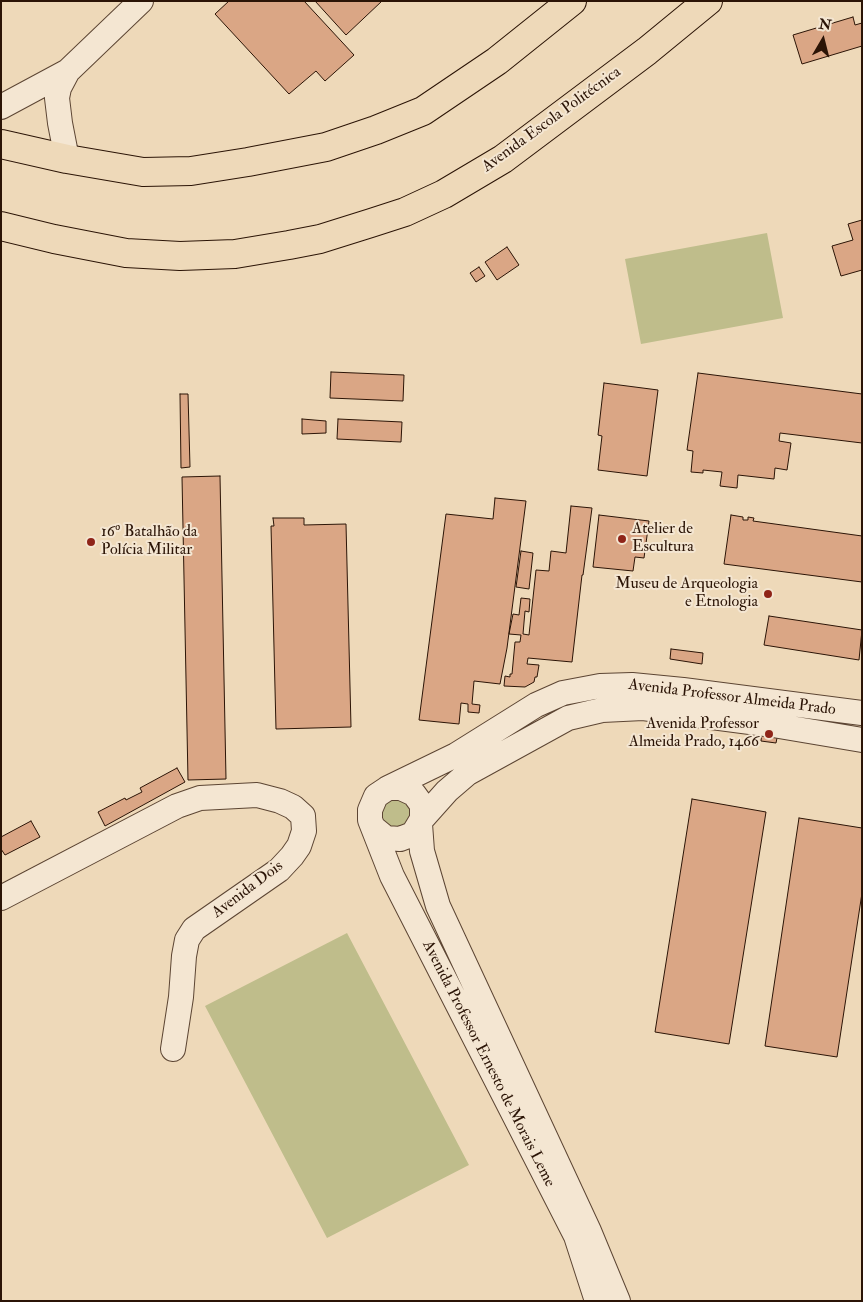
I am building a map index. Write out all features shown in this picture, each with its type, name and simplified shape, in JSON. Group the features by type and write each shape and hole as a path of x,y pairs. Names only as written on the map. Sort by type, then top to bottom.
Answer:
{"highway":[{"path":"1,144 67,159 143,172 191,171 326,147 423,111 497,61 572,1"},
{"name":"Avenida Escola Politécnica","path":"1,226 54,239 126,253 180,256 235,254 289,245 320,239 371,223 405,212 444,194 503,159 647,51 708,1"}],"street":[{"path":"1,107 68,71 141,1"},
{"path":"67,159 57,98 68,71"},
{"name":"Avenida Professor Almeida Prado","path":"388,788 456,755 536,705 563,693 600,686 632,685 683,690 862,713"},
{"name":"Avenida Professor Almeida Prado","path":"421,822 447,791 468,773 568,718 602,710 642,708 773,725 862,740"},
{"path":"388,788 401,788 414,794 422,805 421,822 414,834 400,839 386,838 375,829 370,820 370,810 376,796 388,788"},
{"name":"Avenida Dois","path":"1,898 177,806 200,798 257,795 280,801 293,807 303,816 304,831 292,856 279,870 194,929 187,940 173,1049"},
{"name":"Avenida Professor Ernesto de Morais Leme","path":"421,822 422,851 438,906 589,1231 618,1301"},
{"name":"Avenida Professor Ernesto de Morais Leme","path":"375,829 392,876 576,1236 597,1301"}],"shaded area":[{"path":"767,233 783,318 641,344 625,259"},
{"path":"386,794 414,802 406,830 383,828 376,807"},
{"path":"347,933 469,1165 327,1238 205,1006"}],"building":[{"path":"229,1 304,1 354,55 325,81 316,71 289,94 215,14"},
{"path":"315,1 382,1 346,35"},
{"path":"853,17 855,25 862,23 862,46 802,64 793,35"},
{"path":"862,220 862,270 841,276 832,246 853,240 848,224"},
{"path":"507,247 519,265 497,280 485,262"},
{"path":"479,267 485,276 476,282 470,273"},
{"path":"331,372 404,375 403,401 330,398"},
{"path":"698,373 862,394 862,443 780,433 779,441 791,443 787,470 775,468 774,479 738,475 737,488 720,486 722,472 703,470 703,473 691,472 693,451 687,450"},
{"path":"604,383 658,390 647,476 598,470 602,436 598,435"},
{"path":"180,394 188,394 190,467 181,468"},
{"path":"302,419 326,421 326,433 302,434"},
{"path":"338,419 402,422 401,442 337,439"},
{"path":"220,476 226,779 188,780 182,477"},
{"path":"495,498 526,501 507,648 500,684 474,681 472,704 480,705 479,713 468,712 468,704 461,703 459,724 419,720 446,514 493,519"},
{"path":"571,506 592,508 572,662 528,658 527,664 539,665 534,682 525,687 504,686 505,676 510,677 510,674 512,674 515,642 520,642 521,635 509,634 513,614 519,615 521,598 530,599 529,612 525,611 523,634 529,635 536,570 549,571 551,551 566,553"},
{"name":"Atelier de Escultura","path":"599,515 649,521 644,558 635,557 633,571 593,567"},
{"path":"731,515 743,517 743,520 748,520 748,517 754,518 753,521 862,536 862,582 724,564"},
{"path":"273,518 304,518 304,525 346,524 351,727 276,729 271,526 274,526"},
{"path":"521,551 533,553 529,589 516,587"},
{"path":"769,616 862,630 859,660 764,645"},
{"path":"671,649 703,653 702,664 670,659"},
{"path":"762,731 778,733 776,743 761,741"},
{"path":"177,768 185,782 105,826 98,812 125,798 126,800 142,792 140,788"},
{"path":"692,799 766,812 729,1044 655,1032"},
{"path":"799,818 862,828 862,893 837,1057 765,1046"},
{"path":"31,821 40,837 5,855 1,849 1,837"}],"place":[{"name":"Atelier de Escultura","path":"622,539"},
{"name":"16º Batalhão da Polícia Militar","path":"91,542"},
{"name":"Museu de Arqueologia e Etnologia","path":"768,594"},
{"name":"Avenida Professor Almeida Prado, 1466","path":"769,734"}]}
